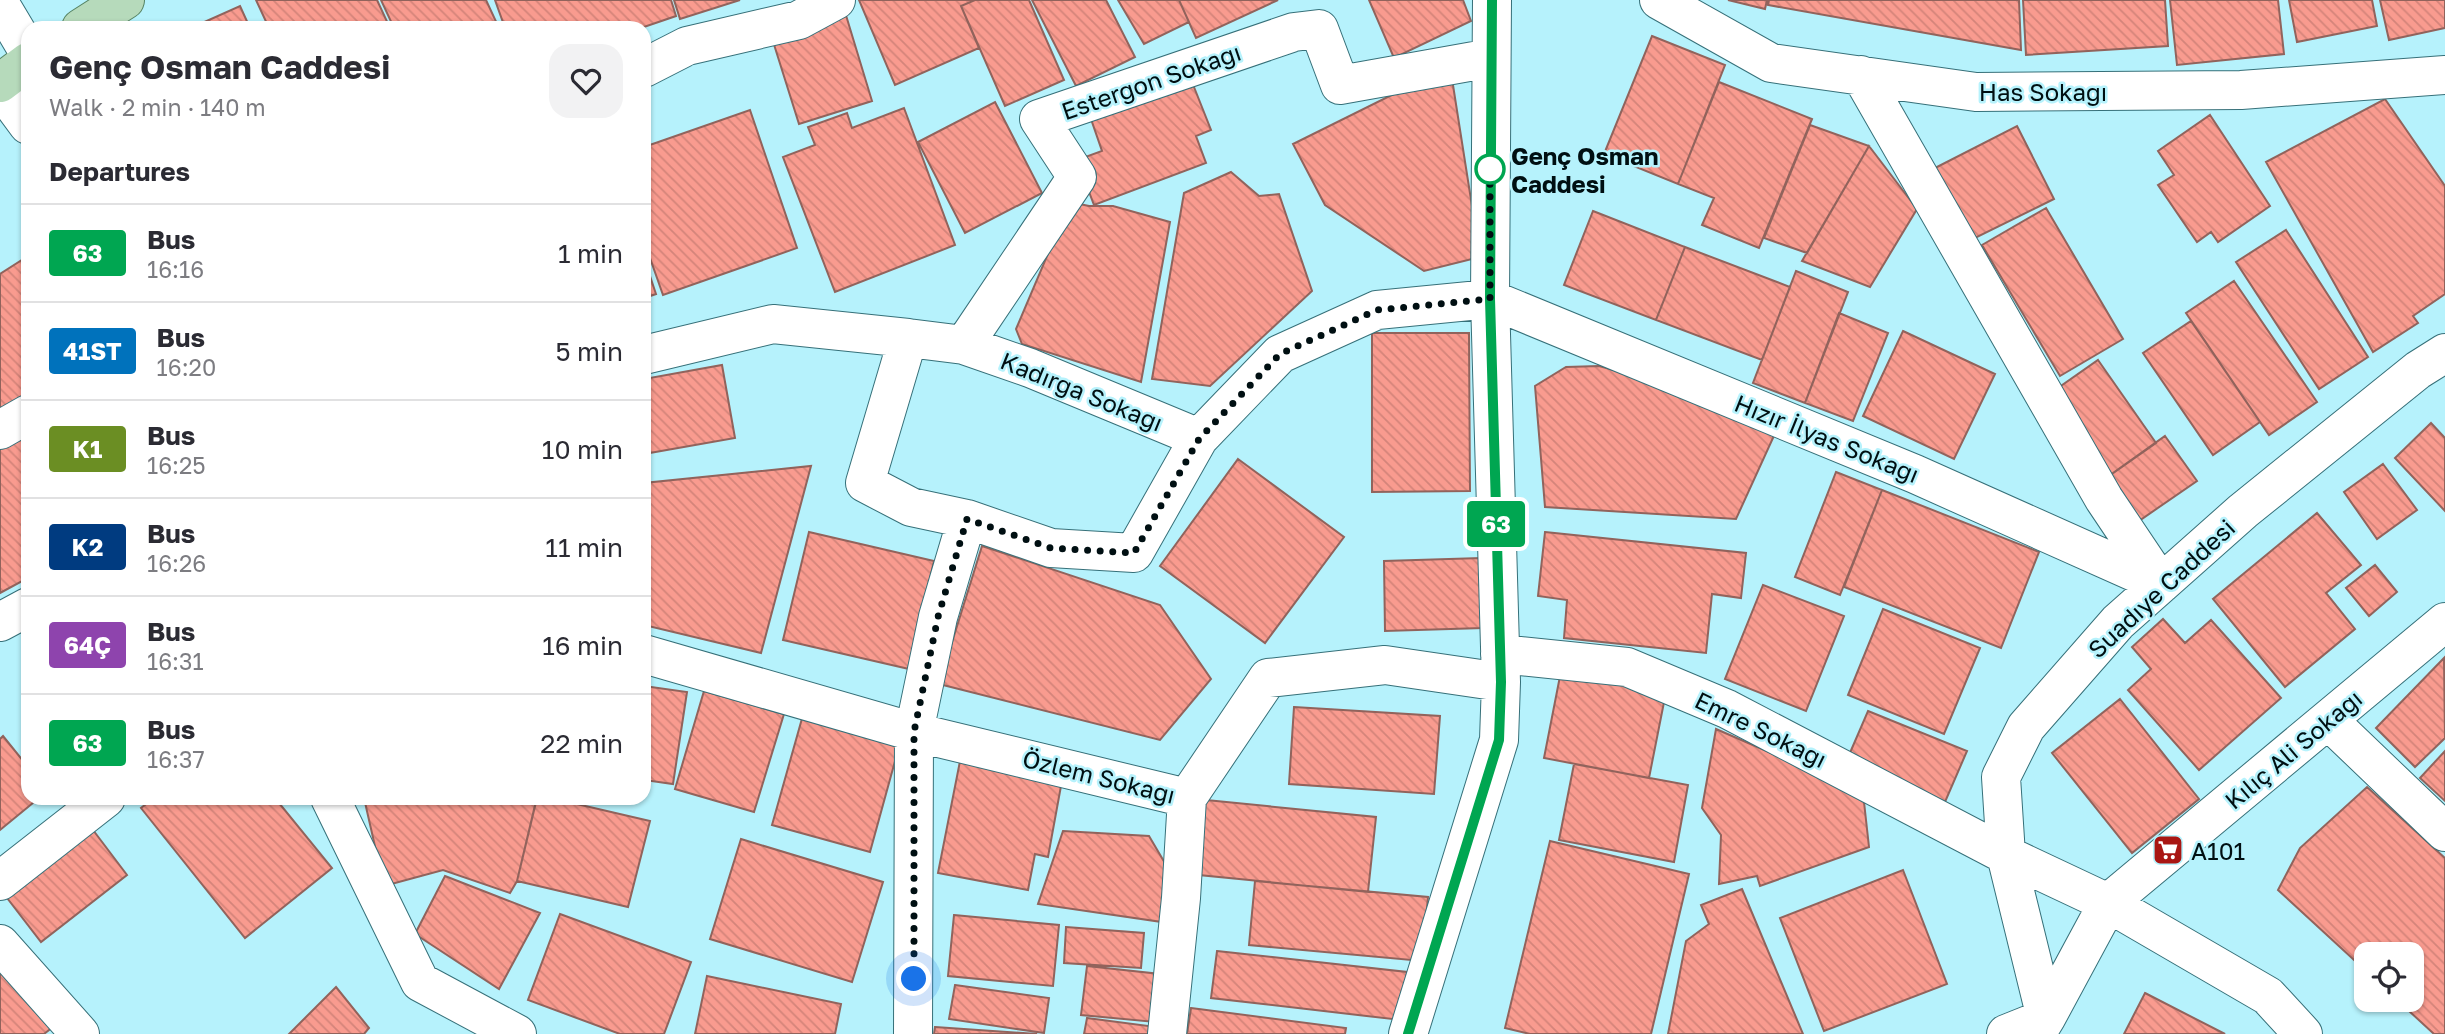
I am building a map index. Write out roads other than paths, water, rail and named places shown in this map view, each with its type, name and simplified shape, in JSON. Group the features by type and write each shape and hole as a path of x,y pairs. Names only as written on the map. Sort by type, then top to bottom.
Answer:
{"main road":[{"path":"92,21 125,0"},
{"path":"0,85 21,68"}],"street":[{"path":"651,64 687,46 799,20 836,0"},
{"path":"1408,1034 1499,740 1500,668 1490,299 1492,0"},
{"name":"Has Sokağı","path":"1659,0 1771,63 1976,92 2241,90 2445,75"},
{"path":"0,5 21,40"},
{"name":"Estergon Sokağı","path":"964,345 1077,177 1039,119 1294,32 1319,29 1340,85 1491,58"},
{"path":"1861,75 2104,499 2161,584"},
{"path":"0,85 21,115"},
{"path":"651,353 773,324 908,338 865,483 911,507 967,519 1051,548 1134,553 1199,439 1280,354 1377,310 1490,299"},
{"name":"Hızır İlyas Sokağı","path":"1490,299 1914,474 2161,584"},
{"name":"Kadırga Sokağı","path":"908,338 964,345 1030,368 1199,439"},
{"name":"Suadıye Caddesi","path":"2041,1026 2006,855 2001,777 2026,727 2118,622 2274,486 2418,370 2445,353"},
{"path":"0,430 21,418"},
{"path":"914,1034 914,732 938,617 967,519"},
{"path":"0,622 21,611"},
{"name":"Kılıç Ali Sokağı","path":"2108,903 2445,621"},
{"name":"Özlem Sokağı","path":"651,656 914,732 1187,798 1268,677 1385,665 1500,668"},
{"name":"Emre Sokağı","path":"1500,668 1627,667 1727,709 2006,855 2108,903 2268,996 2303,1034"},
{"path":"2328,719 2445,832"},
{"path":"1167,1034 1181,898 1187,798"},
{"path":"0,881 97,805"},
{"path":"333,805 420,982 517,1034"},
{"path":"2006,1034 2041,1026 2108,903"},
{"path":"0,944 80,1034"}],"place":[{"name":"Genç Osman Caddesi","path":"1490,169"},
{"name":"A101","path":"2168,850"}]}
